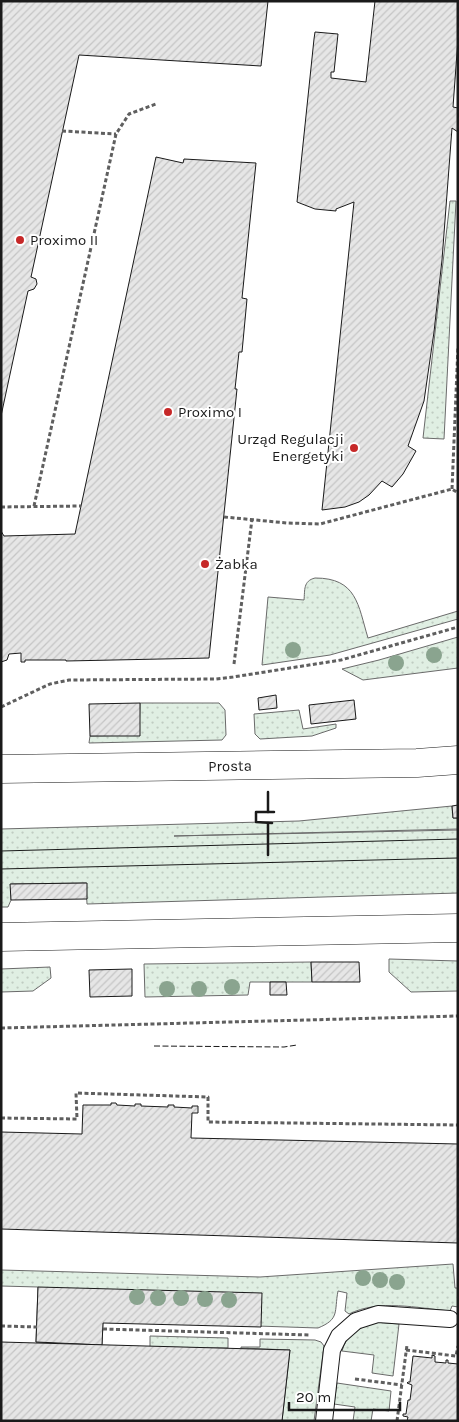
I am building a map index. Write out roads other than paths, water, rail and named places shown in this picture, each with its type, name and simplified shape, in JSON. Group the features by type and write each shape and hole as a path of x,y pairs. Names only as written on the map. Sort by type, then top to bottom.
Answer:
{"main road":[{"name":"Prosta","path":"1,769 417,764 458,760"},
{"path":"1,937 458,928"}],"lane":[{"path":"324,1421 332,1350 339,1336 356,1321 378,1314 450,1319"}],"tram line":[{"path":"1,851 458,839"},
{"path":"1,869 458,858"}],"place":[{"name":"Proximo II","path":"20,240"},
{"name":"Proximo I","path":"168,412"},
{"name":"Urząd Regulacji Energetyki","path":"354,448"},
{"name":"Żabka","path":"205,564"}]}
